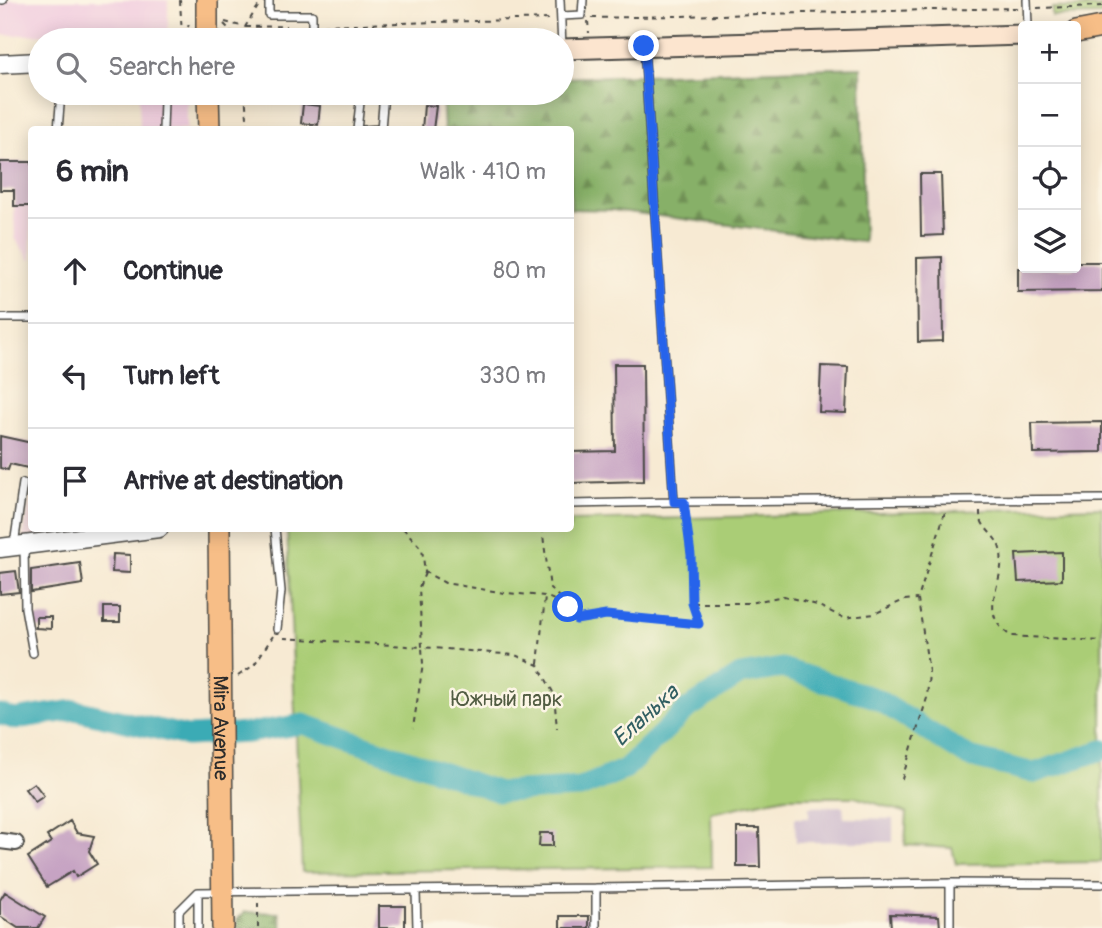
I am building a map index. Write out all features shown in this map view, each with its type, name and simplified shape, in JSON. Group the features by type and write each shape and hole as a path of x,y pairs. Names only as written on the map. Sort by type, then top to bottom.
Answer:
{"main road":[{"path":"207,0 207,28"},
{"path":"1081,32 1102,27"},
{"path":"1081,33 1102,33"},
{"path":"574,49 1018,35"},
{"path":"208,105 209,126"},
{"name":"Mira Avenue","path":"219,532 223,928"}],"street":[{"path":"0,64 28,63"},
{"path":"13,546 127,532"},
{"path":"0,841 16,843"}],"lane":[{"path":"269,0 269,15 312,15 312,25"},
{"path":"560,0 561,28"},
{"path":"561,17 582,15 583,0"},
{"path":"644,46 674,502"},
{"path":"58,126 60,105"},
{"path":"163,126 164,105"},
{"path":"357,126 360,105"},
{"path":"381,126 383,105"},
{"path":"0,318 28,318"},
{"path":"23,483 13,546 33,653"},
{"path":"574,504 1102,499"},
{"path":"275,532 281,591 277,629"},
{"path":"179,928 179,911 198,892 416,892 950,883 1102,884"},
{"path":"950,883 950,928"},
{"path":"596,888 596,928"},
{"path":"198,892 198,928"},
{"path":"416,892 417,928"}],"path":[{"path":"180,0 181,28"},
{"path":"245,27 263,0"},
{"path":"589,34 588,18 1027,4 1102,6"},
{"path":"312,25 561,17"},
{"path":"227,28 220,21 245,27 285,26"},
{"path":"187,28 192,22"},
{"path":"246,105 248,126"},
{"path":"902,779 927,698 929,672 918,599 945,517 946,500"},
{"path":"980,500 979,521 1000,548 1000,568 993,598 994,617 1001,629 1011,636 1102,641"},
{"path":"543,532 550,588 576,620 606,615 699,624 692,603 691,555 684,502"},
{"path":"407,532 422,549 425,572 419,587 423,664 413,728"},
{"path":"425,572 445,583 505,593 545,596 568,607"},
{"path":"538,665 546,614 545,596"},
{"path":"692,603 749,603 784,596 817,605 844,618 874,614 904,600 918,599"},
{"path":"237,677 254,665 277,629 283,638 514,654 538,665 554,694 557,729"},
{"path":"258,892 258,928"}],"shaded area":[{"path":"0,0 168,0 168,28 28,28 28,35 0,35"},
{"path":"139,105 187,105 187,126 140,126"},
{"path":"13,162 28,162 28,258 15,238"},
{"path":"28,512 28,532 74,532 23,538"},
{"path":"843,806 844,818 893,819 893,842 796,842 795,818 809,818 809,807"}],"green space":[{"path":"1102,7 1102,15 1052,16 1052,8"},
{"path":"861,67 864,242 612,210 574,209 574,126 444,126 443,105 574,105 574,78"},
{"name":"Южный парк","path":"1102,507 1102,862 956,864 952,848 905,845 907,813 855,797 785,797 711,813 712,867 302,872 287,532 574,532 574,521"},
{"path":"245,912 279,913 282,928 237,928 237,920"}],"building":[{"path":"303,105 320,106 318,125 301,123"},
{"path":"424,105 436,106 434,126 422,126"},
{"path":"0,162 28,162 28,206 14,206 14,190 0,190"},
{"path":"920,174 941,174 943,235 921,236"},
{"path":"942,257 943,341 918,342 917,258"},
{"path":"1081,262 1102,262 1102,291 1018,292 1018,273 1081,273"},
{"path":"614,364 643,364 644,481 574,483 574,452 615,451"},
{"path":"821,366 848,367 846,413 819,412"},
{"path":"1102,422 1102,452 1033,453 1032,423"},
{"path":"0,436 28,442 28,468 10,464 8,470 0,468"},
{"path":"1062,552 1062,580 1018,582 1016,554"},
{"path":"113,554 130,555 130,573 112,572"},
{"path":"80,563 83,584 31,592 31,570"},
{"path":"16,571 19,592 0,594 0,573"},
{"path":"104,607 120,607 120,622 104,622"},
{"path":"36,617 51,617 51,629 36,628"},
{"path":"34,783 44,796 35,802 25,789"},
{"path":"70,821 77,833 94,836 89,851 97,864 76,877 73,871 47,887 28,857 51,842 47,836"},
{"path":"737,828 759,828 760,867 737,867"},
{"path":"540,833 553,833 553,846 539,846"},
{"path":"5,892 45,917 38,928 18,928 0,916 0,900"},
{"path":"379,906 405,906 405,928 379,928"},
{"path":"890,914 939,916 940,928 891,928"},
{"path":"560,916 589,916 589,928 560,928"}],"waterway":[{"name":"Еланька","path":"0,714 14,719 75,710 187,736 248,733 303,724 499,792 580,788 625,769 686,710 740,675 782,668 875,698 969,757 1034,773 1102,750"}],"route":[{"path":"568,607 576,620 606,615 699,624 692,603 691,555 684,502 674,502 644,46"}]}
